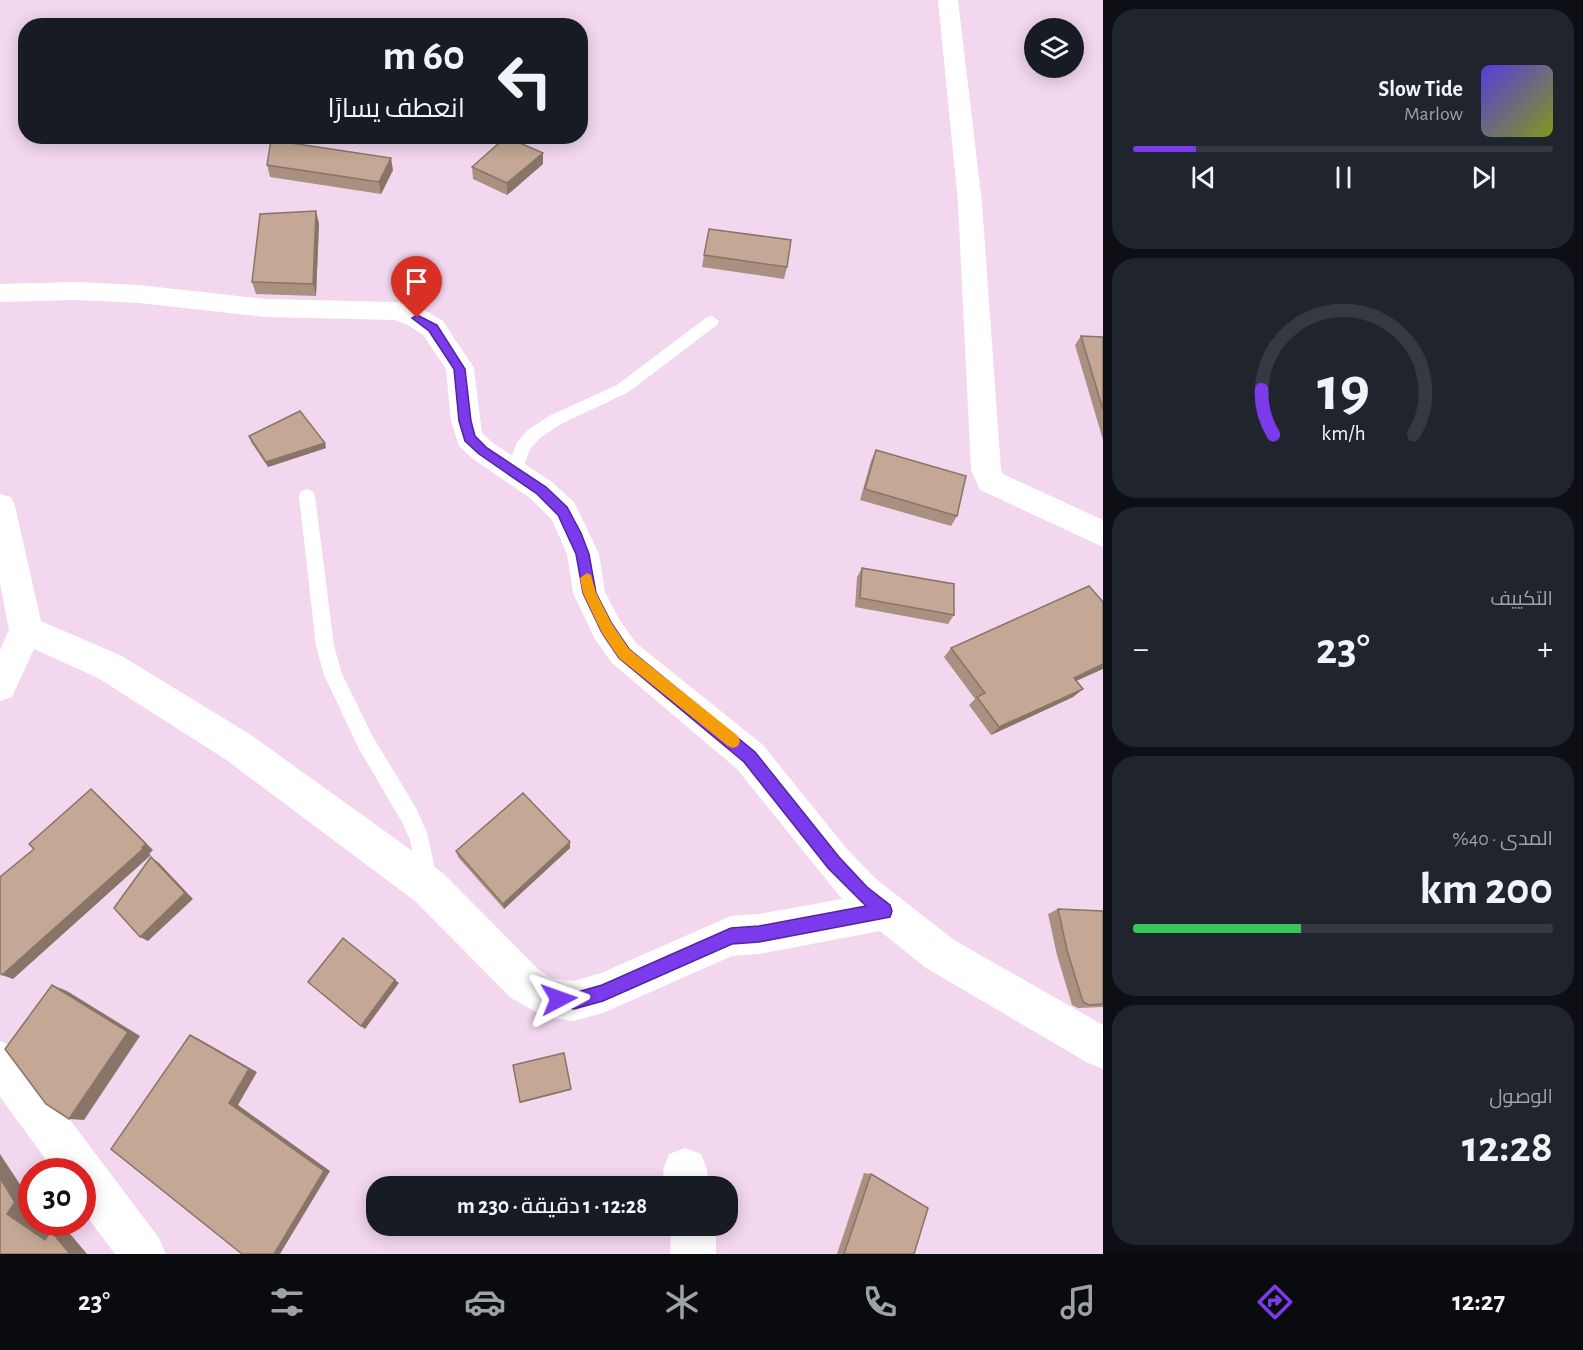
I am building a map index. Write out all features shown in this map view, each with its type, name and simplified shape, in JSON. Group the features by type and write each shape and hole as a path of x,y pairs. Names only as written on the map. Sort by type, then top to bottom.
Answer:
{"street":[{"path":"948,0 970,203 986,470 991,482 1103,534"},
{"path":"0,293 76,291 139,294 266,308 396,311 417,318 433,328 459,369 469,438 483,451 541,490 563,511 583,554 589,593 607,629 624,654 750,757 834,862 862,893 940,954 1103,1048"},
{"path":"0,506 26,630 0,686"},
{"path":"26,630 110,667 238,747 429,887 525,984 545,997 574,1001 603,993 731,936 759,934 884,911"},
{"path":"0,1062 72,1158"},
{"path":"96,1191 143,1254"},
{"path":"693,1236 693,1254"}],"lane":[{"path":"514,471 522,446 534,434 555,420 622,389 712,321"},
{"path":"307,496 325,646 333,675 366,743 409,815 420,840 429,887"}],"building":[{"path":"270,144 298,144 391,158 379,182 267,165"},
{"path":"498,144 522,144 543,153 507,183 472,167"},
{"path":"316,211 313,284 252,282 260,214"},
{"path":"709,229 791,240 787,267 704,255"},
{"path":"1081,336 1103,337 1103,410"},
{"path":"300,411 325,443 266,462 249,436"},
{"path":"876,450 966,476 957,516 865,489"},
{"path":"862,568 954,584 954,615 860,598"},
{"path":"1089,586 1103,602 1103,664 1074,678 1083,689 999,727 977,697 985,693 951,648"},
{"path":"91,789 146,844 2,975 0,973 0,877 34,849 29,844"},
{"path":"523,793 570,842 503,904 456,851"},
{"path":"151,857 185,893 140,937 114,908"},
{"path":"1058,909 1103,911 1103,1004 1089,1005 1083,1002 1067,950"},
{"path":"343,938 395,980 361,1026 308,982"},
{"path":"52,985 128,1032 69,1119 46,1104 5,1049"},
{"path":"190,1035 249,1069 229,1103 324,1171 274,1254 242,1254 111,1149"},
{"path":"564,1053 571,1089 520,1102 513,1065"},
{"path":"871,1174 928,1208 914,1254 844,1254"},
{"path":"0,1178 15,1202 7,1214 18,1222 18,1236 39,1236 45,1240 48,1236 55,1236 70,1254 0,1254"}],"slow traffic":[{"path":"587,578 589,593 607,629 624,654 733,741"}],"route":[{"path":"417,318 433,328 449,349 459,369 469,438 483,451 541,490 563,511 583,554 589,593 607,629 624,654 750,757 834,862 862,893 884,911 759,934 731,936 603,993 574,1001 559,999"}]}
